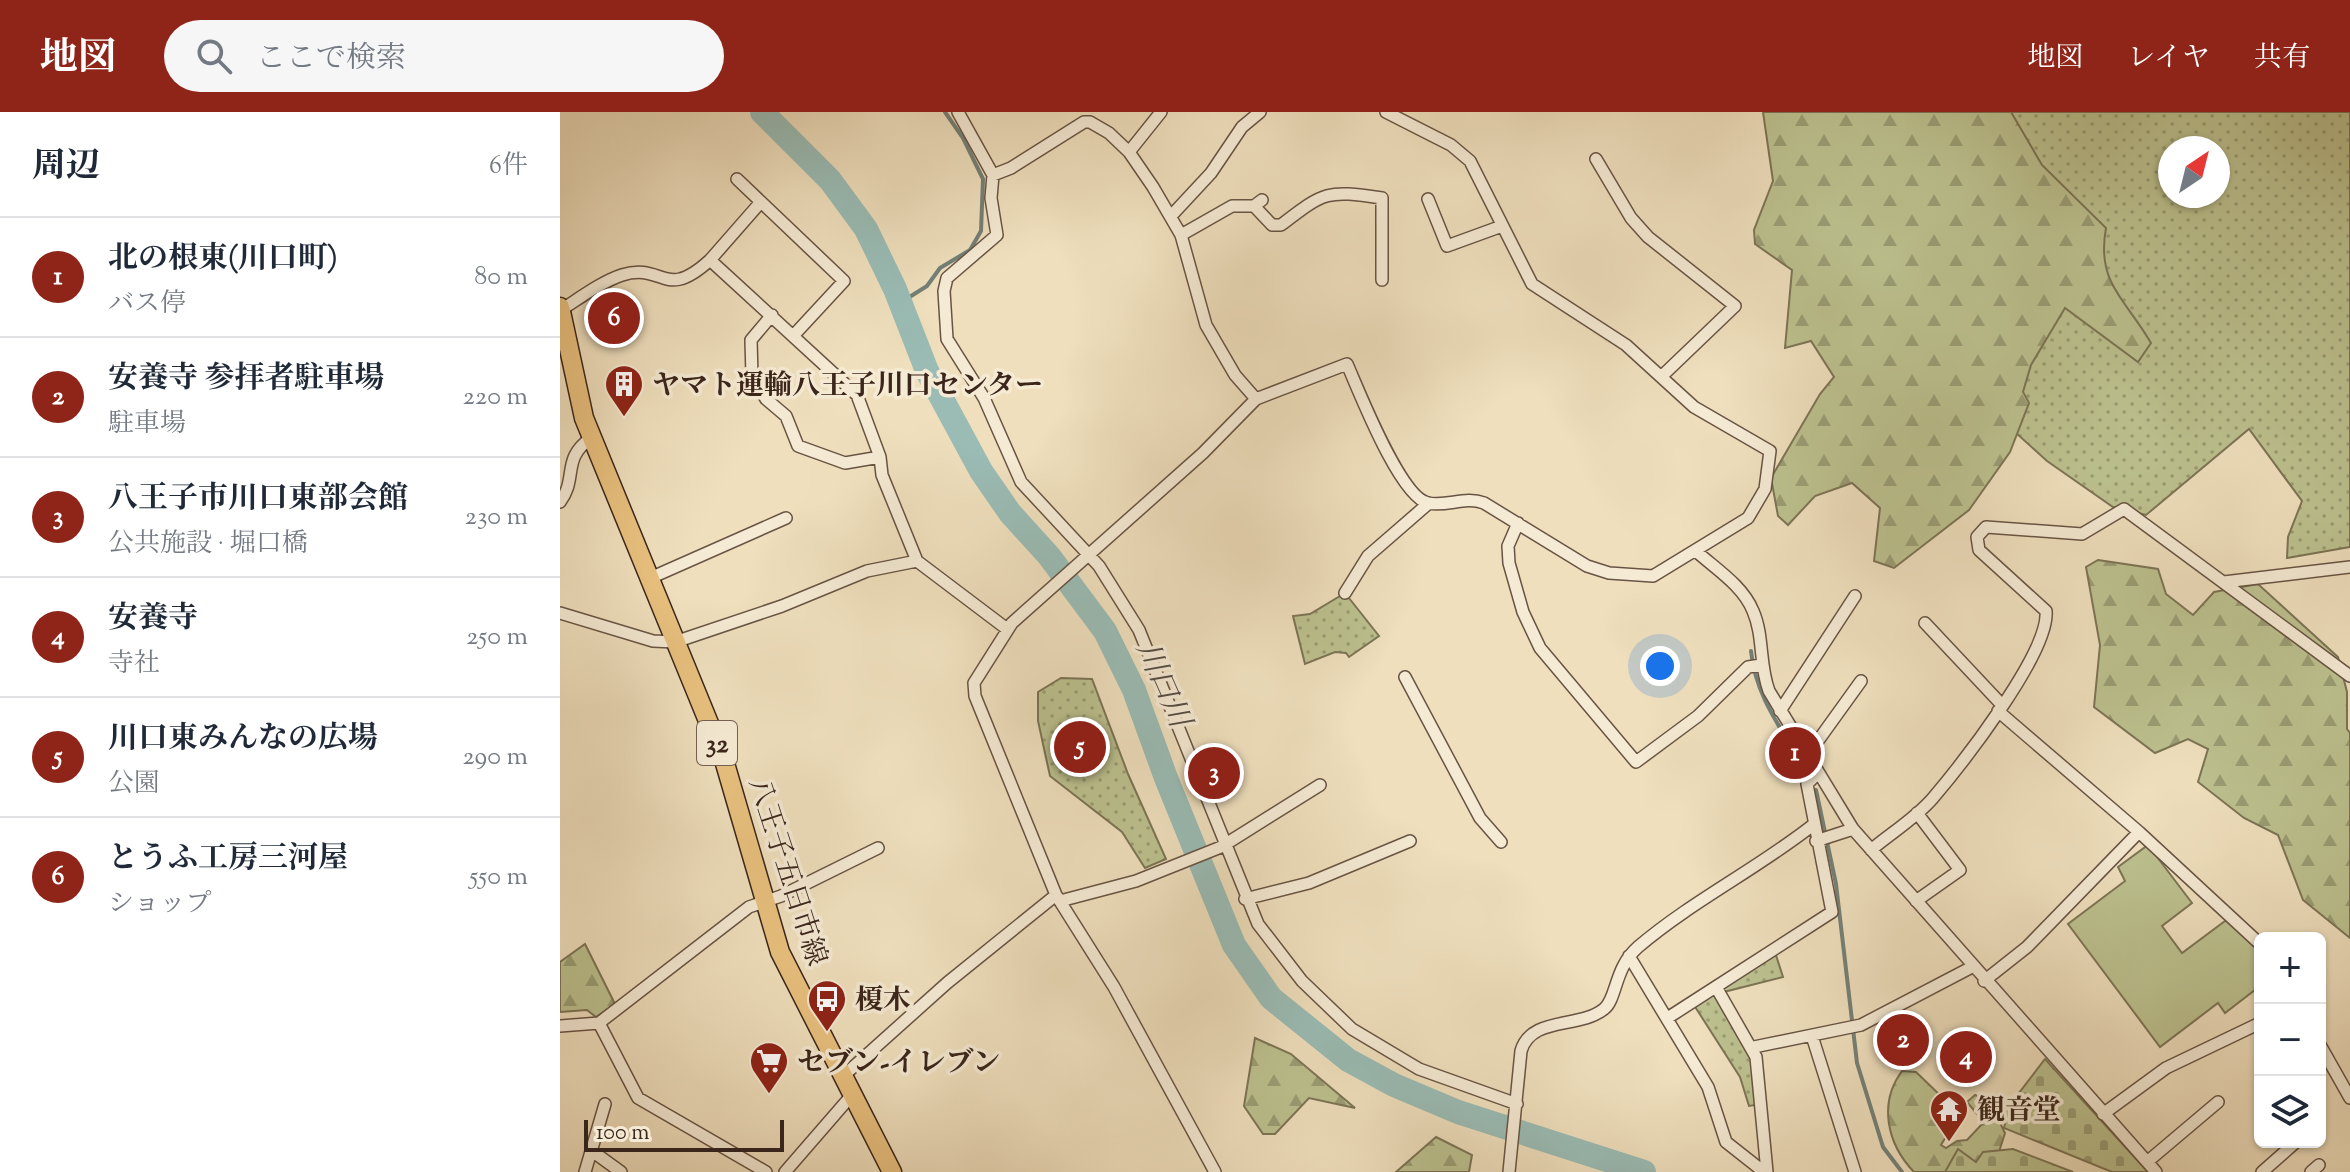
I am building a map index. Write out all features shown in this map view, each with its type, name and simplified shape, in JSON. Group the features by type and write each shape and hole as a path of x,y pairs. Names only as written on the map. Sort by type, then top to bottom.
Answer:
{"main road":[{"name":"八王子五日市線","path":"560,308 578,397 591,438 729,773 780,952 841,1078 892,1172"}],"street":[{"path":"958,112 993,175 991,198 997,235 947,278 944,291 947,339 984,398 1021,482 1129,611 1148,649 1245,899 1289,965 1352,1029 1432,1075 1516,1106"},
{"path":"1129,152 1161,112"},
{"path":"1171,216 1211,173 1242,127 1260,112"},
{"path":"1215,1172 1114,987 1058,898 973,690 1007,629 1203,453 1256,399 1347,364 1392,460 1416,496 1429,503 1476,500 1587,566 1609,573 1653,576 1697,552 1741,525 1755,510 1768,481 1770,451 1694,407 1663,375 1626,345 1532,284 1470,161 1451,145 1386,112"},
{"path":"993,175 1011,168 1092,117 1129,152 1171,216 1181,235 1206,325 1235,375 1256,399"},
{"path":"1596,159 1639,228 1735,306 1663,375"},
{"path":"737,179 844,281 793,336"},
{"path":"1181,235 1232,206 1258,203 1272,225 1281,225 1310,201 1335,191 1382,198 1382,280"},
{"path":"1428,199 1447,246 1502,226"},
{"path":"560,308 623,275 646,274 678,281 689,279 760,203"},
{"path":"710,260 857,395 880,457 882,475 917,561 1007,629"},
{"path":"772,315 751,340 752,376 766,399 786,416 798,446 845,463 880,457"},
{"path":"560,502 572,457 576,449 591,438"},
{"path":"1345,593 1368,556 1429,503"},
{"path":"1871,850 1933,798 2026,670 2046,618 2046,611 1979,550 1977,537 1986,527 2082,534 2124,509 2350,676"},
{"path":"648,579 786,518"},
{"path":"1518,523 1508,546 1509,563 1523,612 1540,648 1636,762 1698,716 1755,666"},
{"path":"1697,552 1741,592 1751,606 1755,666 1817,774 1853,829 1984,981 2156,1172"},
{"path":"560,613 653,641 675,642 782,606 867,571 917,561"},
{"path":"2224,582 2350,567"},
{"path":"1780,711 1855,596"},
{"path":"1925,623 2000,708 2254,938"},
{"path":"1405,677 1458,781 1480,818 1501,842"},
{"path":"1807,756 1861,681"},
{"path":"1669,1017 1832,912 1821,839 1813,825 1807,784 1817,774"},
{"path":"841,1078 947,983 1058,898 1136,881 1223,846 1320,785"},
{"path":"1916,901 1960,870 1917,813"},
{"path":"1509,1172 1521,1051 1525,1039 1535,1031 1602,1011 1611,999 1618,973 1629,956 1813,825"},
{"path":"1821,839 1853,829"},
{"path":"1984,981 2027,947 2139,832"},
{"path":"1245,899 1309,883 1410,841"},
{"path":"560,1026 599,1023 733,919 878,848"},
{"path":"1629,956 1669,1017 1669,1028 1708,1087 1726,1142 1765,1172"},
{"path":"1754,1047 1854,1027 1972,967"},
{"path":"1716,987 1754,1047 1765,1172"},
{"path":"599,1023 638,1098 766,1172"},
{"path":"2103,1114 2166,1068 2254,1026"},
{"path":"1812,1036 1855,1172"},
{"path":"2326,1056 2350,1098"},
{"path":"785,1172 851,1096"},
{"path":"2147,1162 2218,1102"},
{"path":"585,1172 605,1104"},
{"path":"2262,1172 2289,1148"},
{"path":"592,1151 621,1172"}],"green space":[{"path":"1763,112 2011,112 2042,165 2106,228 2104,247 2109,277 2151,343 2138,362 2065,308 2031,365 2023,392 2029,403 2010,452 1969,510 1894,568 1874,561 1880,508 1852,483 1815,496 1788,525 1778,516 1771,478 1820,394 1834,377 1811,341 1785,348 1792,270 1755,244 1754,230 1773,181"},
{"path":"1969,112 2350,112 2350,547 2287,558 2288,537 2302,501 2249,429 2146,515 2113,507 2047,461 1994,413"},
{"path":"2098,560 2158,569 2166,594 2193,615 2214,592 2258,584 2338,657 2347,692 2347,729 2350,733 2350,938 2303,900 2278,835 2244,818 2198,782 2208,749 2188,739 2155,753 2094,707 2100,645 2086,567"},
{"path":"1345,593 1379,636 1349,657 1346,653 1335,652 1305,664 1293,616 1310,614"},
{"path":"1061,678 1092,679 1128,774 1166,859 1145,868 1122,832 1050,776 1038,721 1038,692"},
{"path":"2148,845 2192,903 2162,926 2182,953 2233,915 2254,938 2254,991 2225,1013 2218,1003 2160,1047 2068,924 2125,881 2118,867"},
{"path":"585,944 615,1004 596,1017 587,1010 560,1012 560,962"},
{"path":"1774,949 1783,977 1720,993 1754,1047 1762,1104 1749,1106 1740,1077 1692,1002"},
{"path":"1255,1038 1291,1054 1355,1108 1309,1098 1275,1134 1263,1134 1244,1106"},
{"path":"2045,1059 2148,1172 2112,1172 2004,1128 2009,1106"},
{"path":"1902,1071 1916,1072 1956,1112 1958,1116 1953,1126 1939,1127 1947,1135 1941,1145 1946,1148 1957,1141 1967,1140 1984,1122 1967,1102 1975,1095 1990,1102 2005,1133 1998,1155 1955,1172 1914,1172 1897,1149 1889,1123 1890,1096"},
{"path":"1436,1137 1472,1155 1469,1172 1396,1172"},
{"path":"1958,1149 1976,1162 1983,1152 2013,1149 2073,1172 1945,1172"}],"waterway":[{"name":"川口川","path":"762,112 830,180 866,229 895,289 927,371 981,471 1010,513 1049,556 1105,631 1134,690 1234,945 1271,998 1348,1060 1394,1085 1458,1112 1644,1172"},
{"path":"900,303 927,286 940,268 970,250 981,231 983,179 963,138 945,112"},
{"path":"1751,651 1761,691 1794,751"},
{"path":"1816,790 1836,884 1857,1063 1883,1147 1902,1172"}],"place":[{"name":"とうふ工房三河屋","path":"614,318"},
{"name":"ヤマト運輸八王子川口センター","path":"624,418"},
{"name":"川口東みんなの広場","path":"1080,747"},
{"name":"北の根東(川口町)","path":"1795,753"},
{"name":"八王子市川口東部会館","path":"1214,773"},
{"name":"榎木","path":"827,1033"},
{"name":"安養寺 参拝者駐車場","path":"1903,1040"},
{"name":"安養寺","path":"1966,1057"},
{"name":"セブン-イレブン","path":"769,1095"},
{"name":"観音堂","path":"1949,1143"}]}
